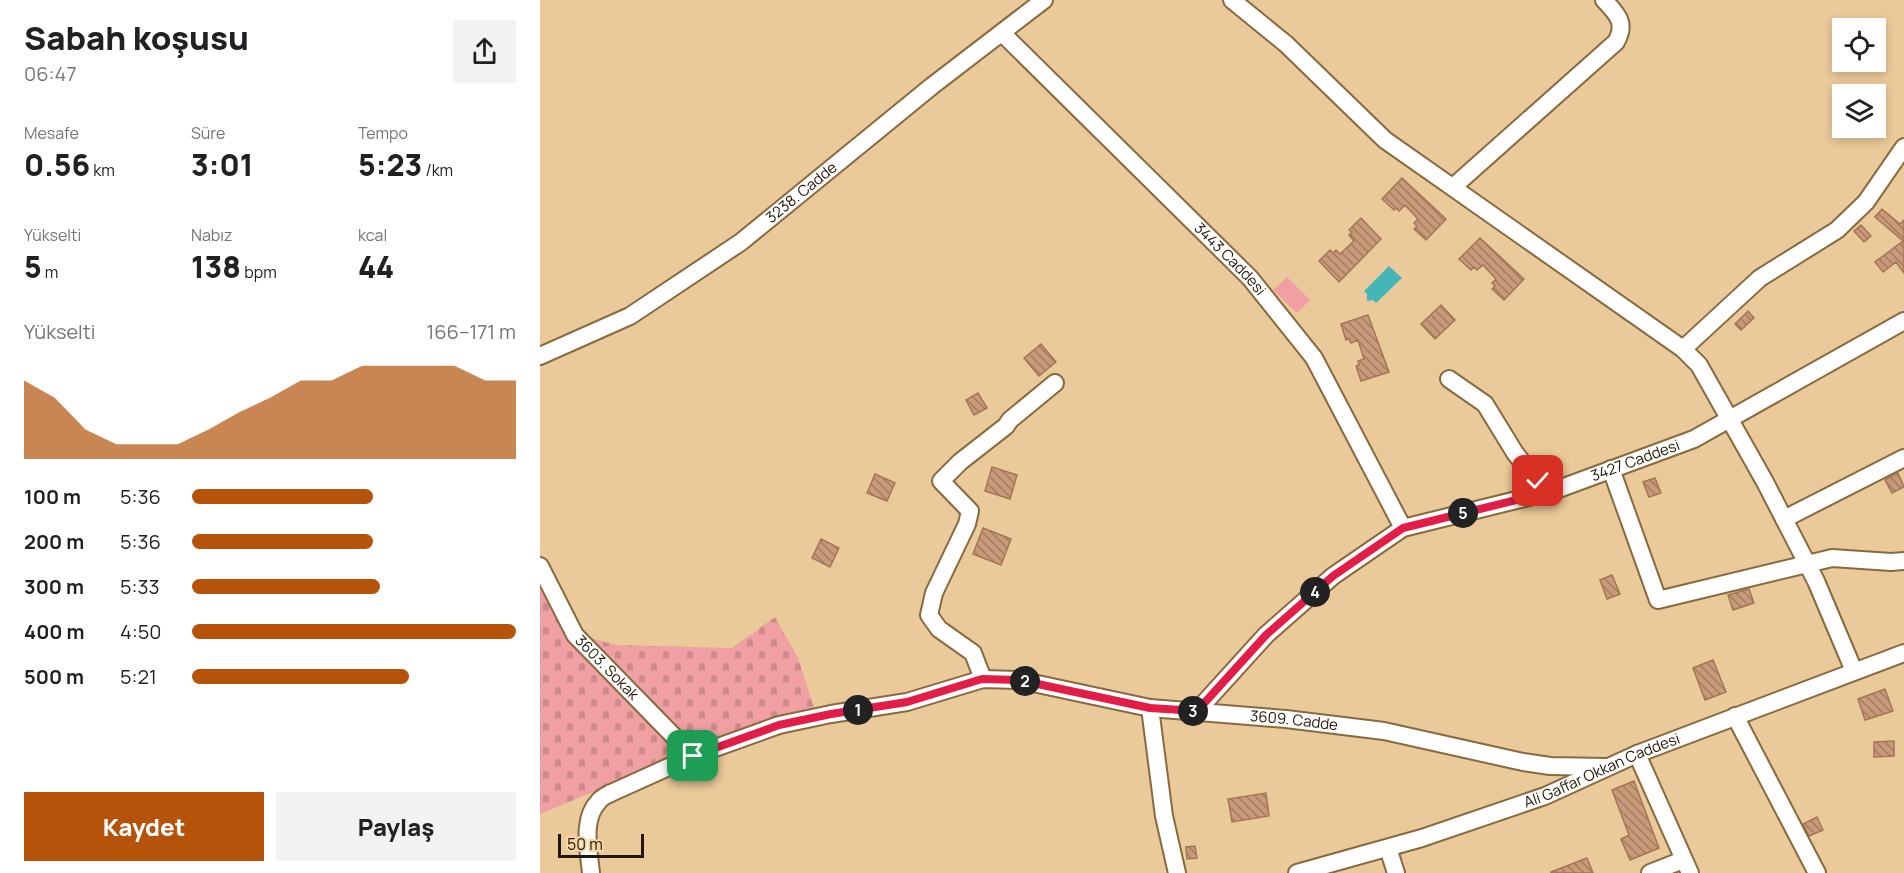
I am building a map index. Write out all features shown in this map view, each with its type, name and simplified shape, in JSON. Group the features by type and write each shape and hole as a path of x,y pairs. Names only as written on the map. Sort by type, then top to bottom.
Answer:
{"street":[{"name":"3238. Cadde","path":"540,356 630,316 741,242 932,86 1044,0"},
{"path":"1232,0 1286,44 1385,140 1683,349 1699,365 1730,418 1807,564 1854,671"},
{"path":"1453,187 1616,42 1622,32 1620,21 1616,12 1604,0"},
{"name":"3443 Caddesi","path":"1002,33 1250,278 1314,358 1403,528"},
{"path":"1683,349 1760,278 1837,230 1866,202 1904,147"},
{"name":"3427 Caddesi","path":"1197,711 1266,635 1333,576 1403,528 1553,491 1694,439 1904,321"},
{"path":"1449,379 1485,404 1515,453 1538,481 1553,491"},
{"path":"982,679 973,653 939,629 929,615 934,593 968,524 970,511 941,482 960,462 1006,426 1055,382"},
{"path":"1784,519 1904,459"},
{"path":"1611,469 1658,600 1832,558 1904,561"},
{"name":"3603. Sokak","path":"540,566 575,635 693,756"},
{"name":"Ali Gaffar Okkan Caddesi","path":"1297,873 1485,818 1545,796 1637,754 1904,653"},
{"name":"3609. Cadde","path":"591,873 588,823 599,800 611,793 693,756 779,725 907,702 982,679 1019,680 1150,708 1384,730 1523,762 1550,766 1605,767"},
{"path":"1150,708 1164,816 1177,873"},
{"path":"1735,716 1816,873"},
{"path":"1637,754 1686,867 1650,873"},
{"path":"1388,848 1396,873"}],"green space":[{"path":"1287,277 1310,300 1297,313 1273,290"},
{"path":"540,577 571,638 684,754 540,814"},
{"path":"775,617 798,658 815,711 722,738 696,739 677,734 587,637 616,645 732,648"}],"water":[{"path":"1389,266 1402,278 1376,303 1373,300 1367,301 1367,294 1364,291"}],"building":[{"path":"1402,178 1446,219 1426,240 1414,229 1417,226 1414,223 1418,219 1405,205 1399,211 1396,208 1394,210 1382,199"},
{"path":"1882,209 1900,224 1904,220 1904,273 1896,262 1883,272 1875,262 1903,241 1875,217"},
{"path":"1361,218 1381,239 1339,282 1319,261 1330,250 1333,253 1336,250 1340,254 1354,241 1349,235 1352,232 1349,230"},
{"path":"1861,225 1871,236 1864,242 1854,231"},
{"path":"1480,238 1524,279 1504,300 1492,289 1495,286 1492,283 1496,279 1483,265 1477,270 1474,267 1471,270 1459,259"},
{"path":"1441,305 1455,320 1435,339 1421,324"},
{"path":"1748,311 1754,318 1741,330 1735,324"},
{"path":"1368,315 1389,372 1361,381 1356,366 1359,365 1358,361 1364,359 1358,340 1351,343 1349,339 1346,340 1341,324"},
{"path":"1041,344 1056,362 1039,376 1024,358"},
{"path":"978,393 987,408 974,415 966,400"},
{"path":"992,467 1017,475 1010,499 985,491"},
{"path":"1898,473 1904,487 1892,493 1885,480"},
{"path":"875,474 895,483 887,501 867,493"},
{"path":"1655,478 1661,493 1649,497 1643,482"},
{"path":"983,528 1011,539 1001,565 973,554"},
{"path":"821,539 839,548 830,567 812,558"},
{"path":"1612,575 1620,594 1607,599 1600,580"},
{"path":"1749,589 1754,603 1733,610 1728,595"},
{"path":"1713,660 1726,692 1705,700 1693,668"},
{"path":"1885,689 1893,711 1865,720 1858,699"},
{"path":"1894,741 1894,756 1874,757 1874,742"},
{"path":"1634,781 1659,848 1630,860 1621,839 1629,835 1612,790"},
{"path":"1266,793 1269,816 1232,822 1228,799"},
{"path":"1817,817 1823,830 1809,836 1803,824"},
{"path":"1195,846 1197,858 1187,859 1186,847"},
{"path":"1587,858 1593,873 1551,873 1551,872"}],"route":[{"path":"693,756 779,725 907,702 982,679 1019,680 1150,708 1197,711 1266,635 1333,576 1403,528 1553,491 1538,481"}]}
